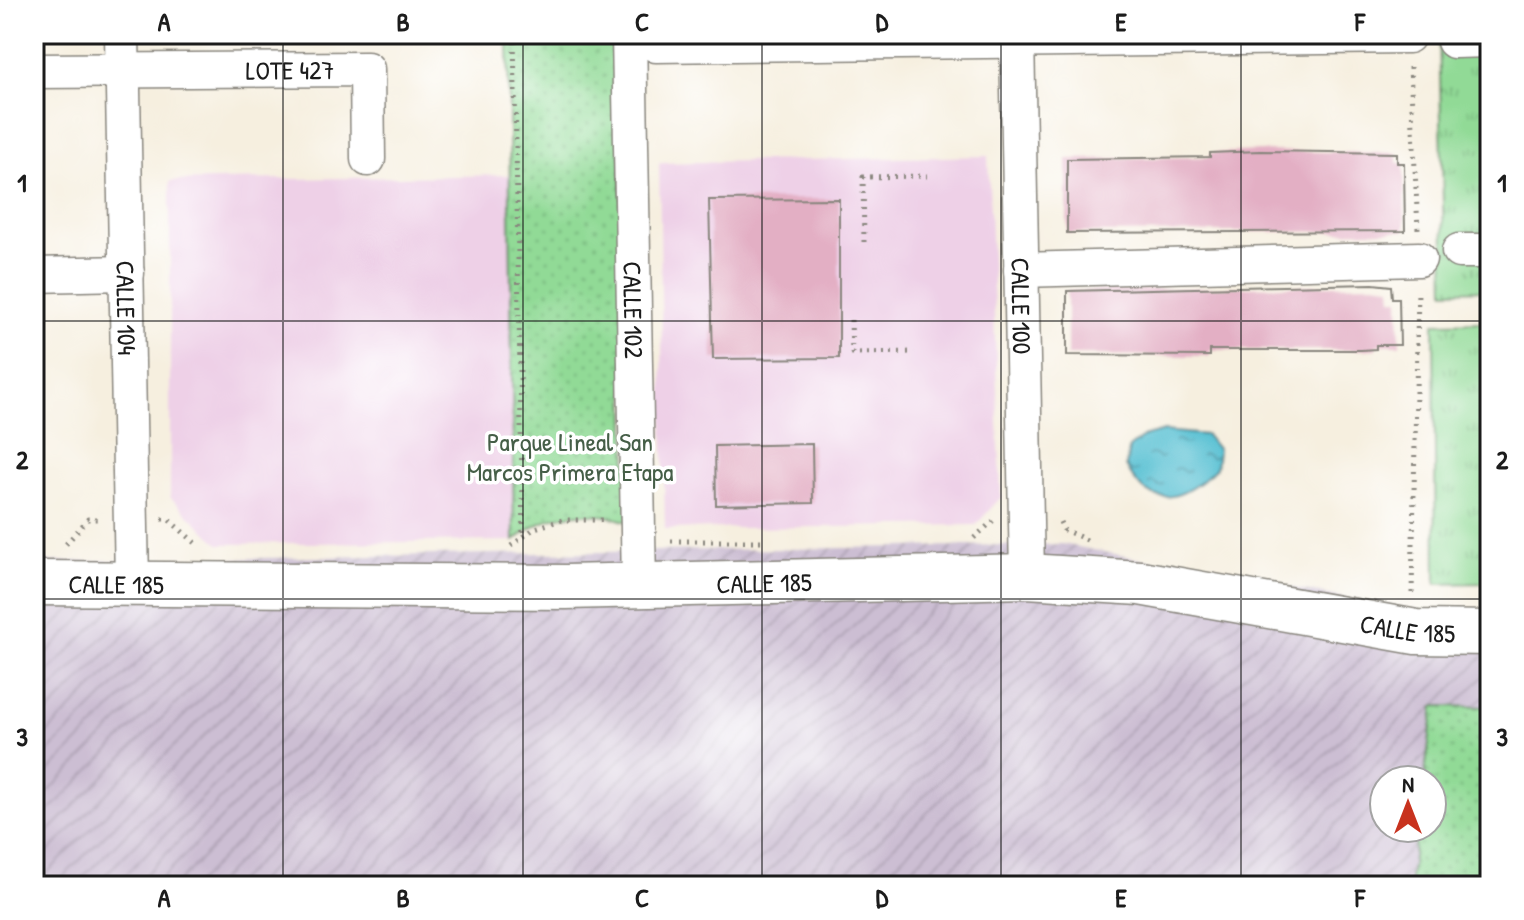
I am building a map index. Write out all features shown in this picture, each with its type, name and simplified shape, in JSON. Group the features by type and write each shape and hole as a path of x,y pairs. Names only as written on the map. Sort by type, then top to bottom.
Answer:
{"street":[{"name":"CALLE 104","path":"122,34 132,583"},
{"path":"642,39 1408,36"},
{"name":"CALLE 100","path":"1017,38 1027,576"},
{"name":"CALLE 102","path":"639,586 642,39"},
{"path":"1454,41 1490,40"},
{"name":"LOTE 427","path":"123,71 367,69 368,159"},
{"path":"34,71 123,71"},
{"path":"1021,270 1419,259"},
{"path":"34,275 127,273"},
{"name":"CALLE 185","path":"44,566 132,583 639,586 1027,576 1140,583 1416,632 1490,633"}],"path":[{"path":"514,34 523,539"},
{"path":"1408,36 1419,259 1412,601 1416,632"},
{"path":"864,242 863,177 927,176"},
{"path":"851,320 852,353 915,352"},
{"path":"971,539 985,532 1001,507"},
{"path":"44,566 69,543 88,519"},
{"path":"168,519 191,543 202,546"},
{"path":"498,547 514,546 535,528 562,520 608,520 662,542 770,541"}],"shaded area":[{"path":"988,156 1001,497 976,525 665,529 659,163"},
{"path":"511,175 514,541 219,544 170,497 170,181"},
{"path":"1062,544 1439,616 1490,615 1490,886 34,886 34,562"}],"green space":[{"name":"Parque Lineal San Marcos Primera Etapa","path":"508,34 618,34 628,522 597,515 568,515 540,524 514,541"},
{"path":"1439,34 1490,34 1490,290 1445,291"},
{"path":"1490,322 1490,583 1436,584 1434,323"},
{"path":"1434,706 1490,707 1490,886 1409,886 1415,844 1448,844 1448,764 1426,764"}],"water":[{"path":"1164,431 1206,435 1218,450 1216,468 1192,488 1168,497 1146,491 1126,466 1129,448 1143,437"}],"building":[{"path":"1210,153 1397,153 1397,163 1404,163 1405,231 1067,233 1067,159 1210,157"},
{"path":"839,199 839,358 713,359 709,200"},
{"path":"1391,286 1392,298 1399,298 1400,345 1376,345 1376,349 1361,350 1210,350 1210,356 1067,355 1067,291"},
{"path":"812,444 813,503 716,505 715,446"}]}
